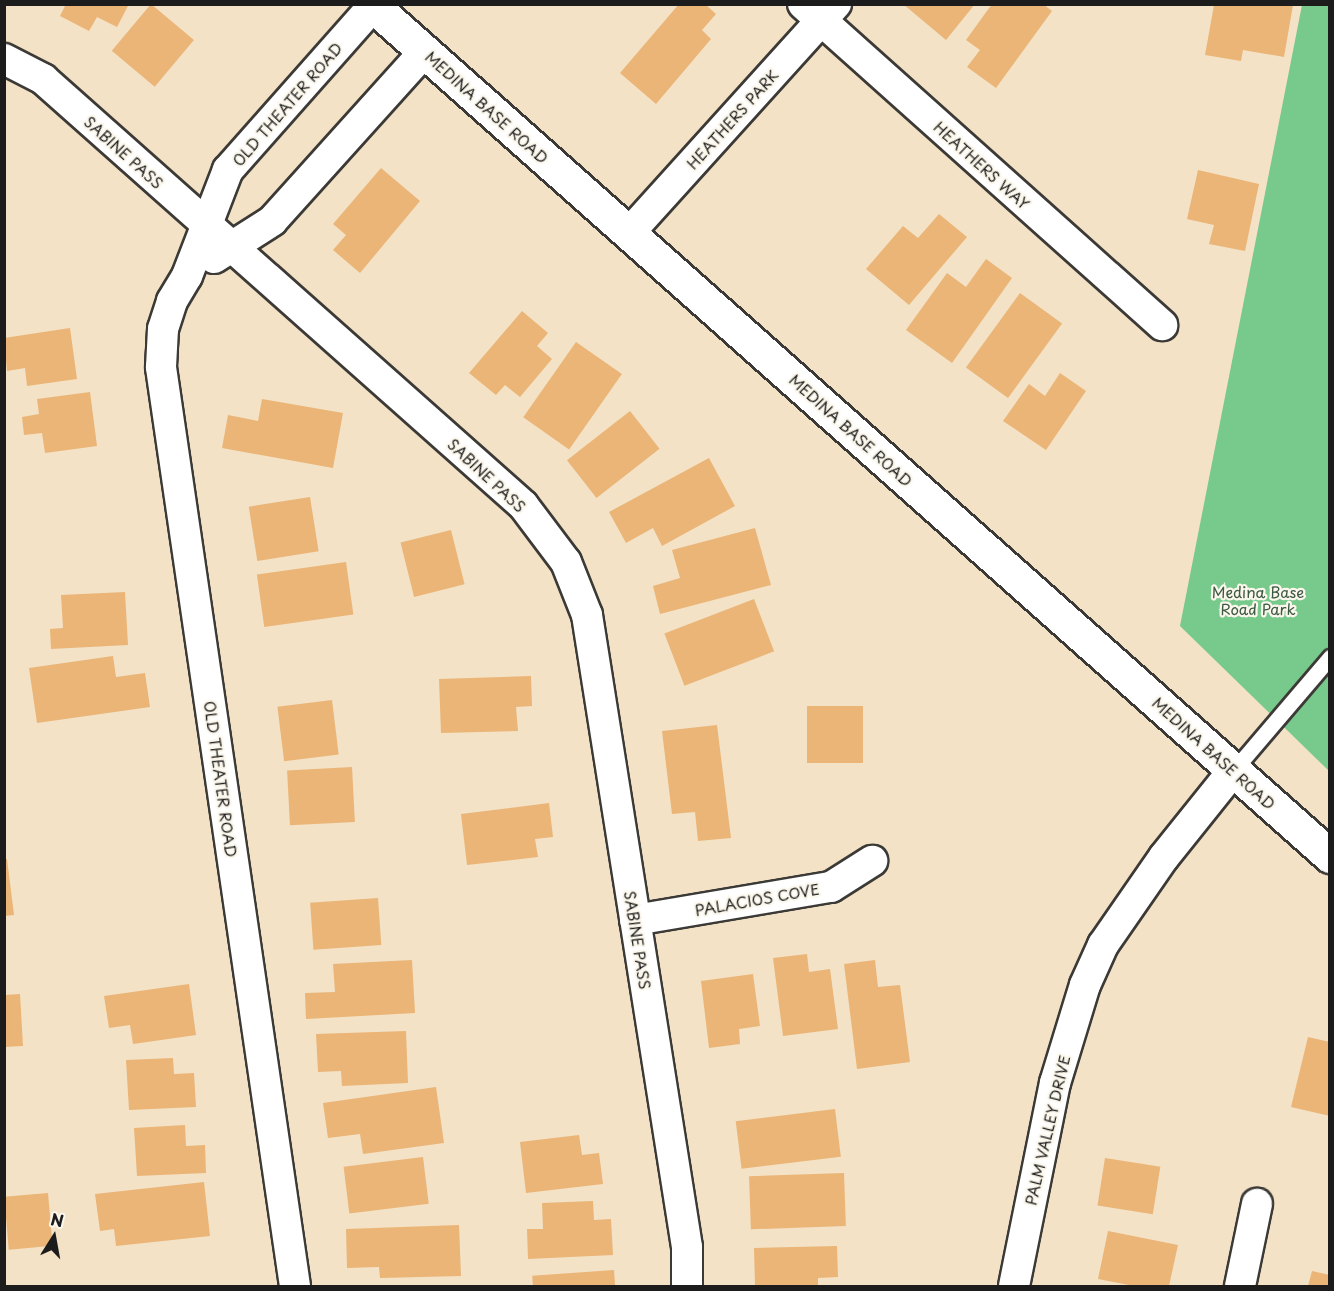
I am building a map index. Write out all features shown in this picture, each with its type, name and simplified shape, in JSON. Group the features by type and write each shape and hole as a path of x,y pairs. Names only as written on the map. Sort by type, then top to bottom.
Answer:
{"street":[{"name":"MEDINA BASE ROAD","path":"372,5 1329,856"},
{"name":"OLD THEATER ROAD","path":"295,1287 161,368 163,329 172,301 187,276 228,170 372,5"},
{"name":"HEATHERS PARK","path":"629,233 820,10"},
{"name":"HEATHERS WAY","path":"820,10 1162,325"},
{"name":"OLD THEATER ROAD","path":"187,276 272,220 424,52"},
{"name":"SABINE PASS","path":"4,59 43,79 523,505 566,562 587,615 687,1247 687,1287"},
{"name":"PALM VALLEY DRIVE","path":"1014,1287 1055,1083 1084,985 1103,945 1164,857 1233,771"},
{"name":"PALACIOS COVE","path":"635,920 831,887 872,861"},
{"path":"1240,1287 1257,1204"}],"lane":[{"path":"1233,771 1329,657"}],"green space":[{"name":"Medina Base Road Park","path":"1302,5 1329,5 1329,771 1180,626"}],"building":[{"path":"66,4 129,4 117,27 97,17 89,31 60,16"},
{"path":"151,4 194,40 155,87 112,51"},
{"path":"679,4 705,4 716,14 702,30 711,39 656,104 620,73"},
{"path":"903,4 975,4 946,40"},
{"path":"992,4 1043,4 1052,11 996,88 967,67 980,50 966,40"},
{"path":"1214,5 1293,5 1284,57 1243,50 1241,61 1205,55"},
{"path":"381,168 420,201 360,273 333,250 346,235 333,224"},
{"path":"1198,170 1259,184 1245,251 1209,244 1214,225 1187,219"},
{"path":"939,214 967,237 909,305 866,269 903,226 918,238"},
{"path":"986,259 1012,278 952,363 906,330 947,273 966,287"},
{"path":"1020,293 1062,324 1008,398 966,367"},
{"path":"522,311 548,333 537,346 552,359 520,397 505,385 496,395 469,373"},
{"path":"70,328 77,379 27,386 25,368 7,371 4,338"},
{"path":"576,342 622,374 569,449 523,417"},
{"path":"1060,373 1086,391 1046,450 1003,421 1029,384 1045,396"},
{"path":"90,392 97,446 45,453 42,433 24,435 22,417 39,414 37,399"},
{"path":"262,399 343,413 333,468 222,448 228,415 258,421"},
{"path":"630,411 660,449 597,498 567,460"},
{"path":"709,458 735,506 662,546 653,528 626,543 609,512"},
{"path":"310,497 319,551 257,561 249,507"},
{"path":"755,528 771,585 660,614 653,586 680,578 672,550"},
{"path":"451,530 465,584 414,597 401,543"},
{"path":"346,562 353,614 264,627 257,575"},
{"path":"125,592 128,645 51,649 50,629 63,628 61,595"},
{"path":"754,599 774,651 684,686 664,633"},
{"path":"113,656 116,677 145,673 150,707 37,723 29,668"},
{"path":"531,676 532,706 516,707 518,731 441,733 439,679"},
{"path":"332,700 339,755 284,761 277,707"},
{"path":"807,706 863,706 863,763 807,763"},
{"path":"717,725 731,838 698,841 695,812 672,814 662,731"},
{"path":"352,767 355,822 290,825 287,770"},
{"path":"549,803 553,837 535,839 538,857 467,865 461,814"},
{"path":"4,859 7,859 14,915 4,916"},
{"path":"378,898 381,945 313,950 310,903"},
{"path":"807,954 809,972 830,969 838,1029 783,1036 773,958"},
{"path":"412,960 415,1013 306,1019 305,993 335,992 333,964"},
{"path":"875,960 878,987 900,985 910,1062 857,1069 844,964"},
{"path":"753,974 760,1026 739,1029 740,1044 709,1048 701,981"},
{"path":"189,984 196,1035 133,1044 130,1025 109,1028 104,996"},
{"path":"20,994 23,1046 4,1047 4,995"},
{"path":"406,1031 408,1083 342,1086 341,1071 318,1072 316,1034"},
{"path":"1308,1037 1330,1042 1330,1116 1291,1107"},
{"path":"173,1058 174,1074 194,1073 196,1107 129,1110 126,1060"},
{"path":"436,1087 444,1143 363,1154 360,1134 328,1138 323,1103"},
{"path":"835,1109 841,1157 742,1169 736,1121"},
{"path":"185,1125 186,1146 205,1145 206,1173 137,1176 134,1128"},
{"path":"579,1135 582,1155 599,1153 603,1184 526,1193 520,1142"},
{"path":"423,1157 429,1204 349,1213 344,1167"},
{"path":"1105,1158 1160,1167 1153,1214 1097,1205"},
{"path":"844,1173 846,1226 751,1229 749,1176"},
{"path":"204,1182 210,1236 116,1246 114,1229 100,1231 95,1194"},
{"path":"48,1193 53,1246 9,1250 4,1197"},
{"path":"593,1201 594,1220 611,1219 613,1255 528,1259 527,1229 543,1229 542,1203"},
{"path":"459,1225 461,1276 380,1278 379,1267 347,1268 346,1229"},
{"path":"1108,1231 1178,1245 1169,1286 1134,1286 1098,1279"},
{"path":"837,1246 838,1277 818,1278 818,1286 755,1286 754,1248"},
{"path":"614,1270 615,1286 533,1286 532,1276"},
{"path":"1312,1271 1330,1275 1330,1286 1308,1286"}]}
